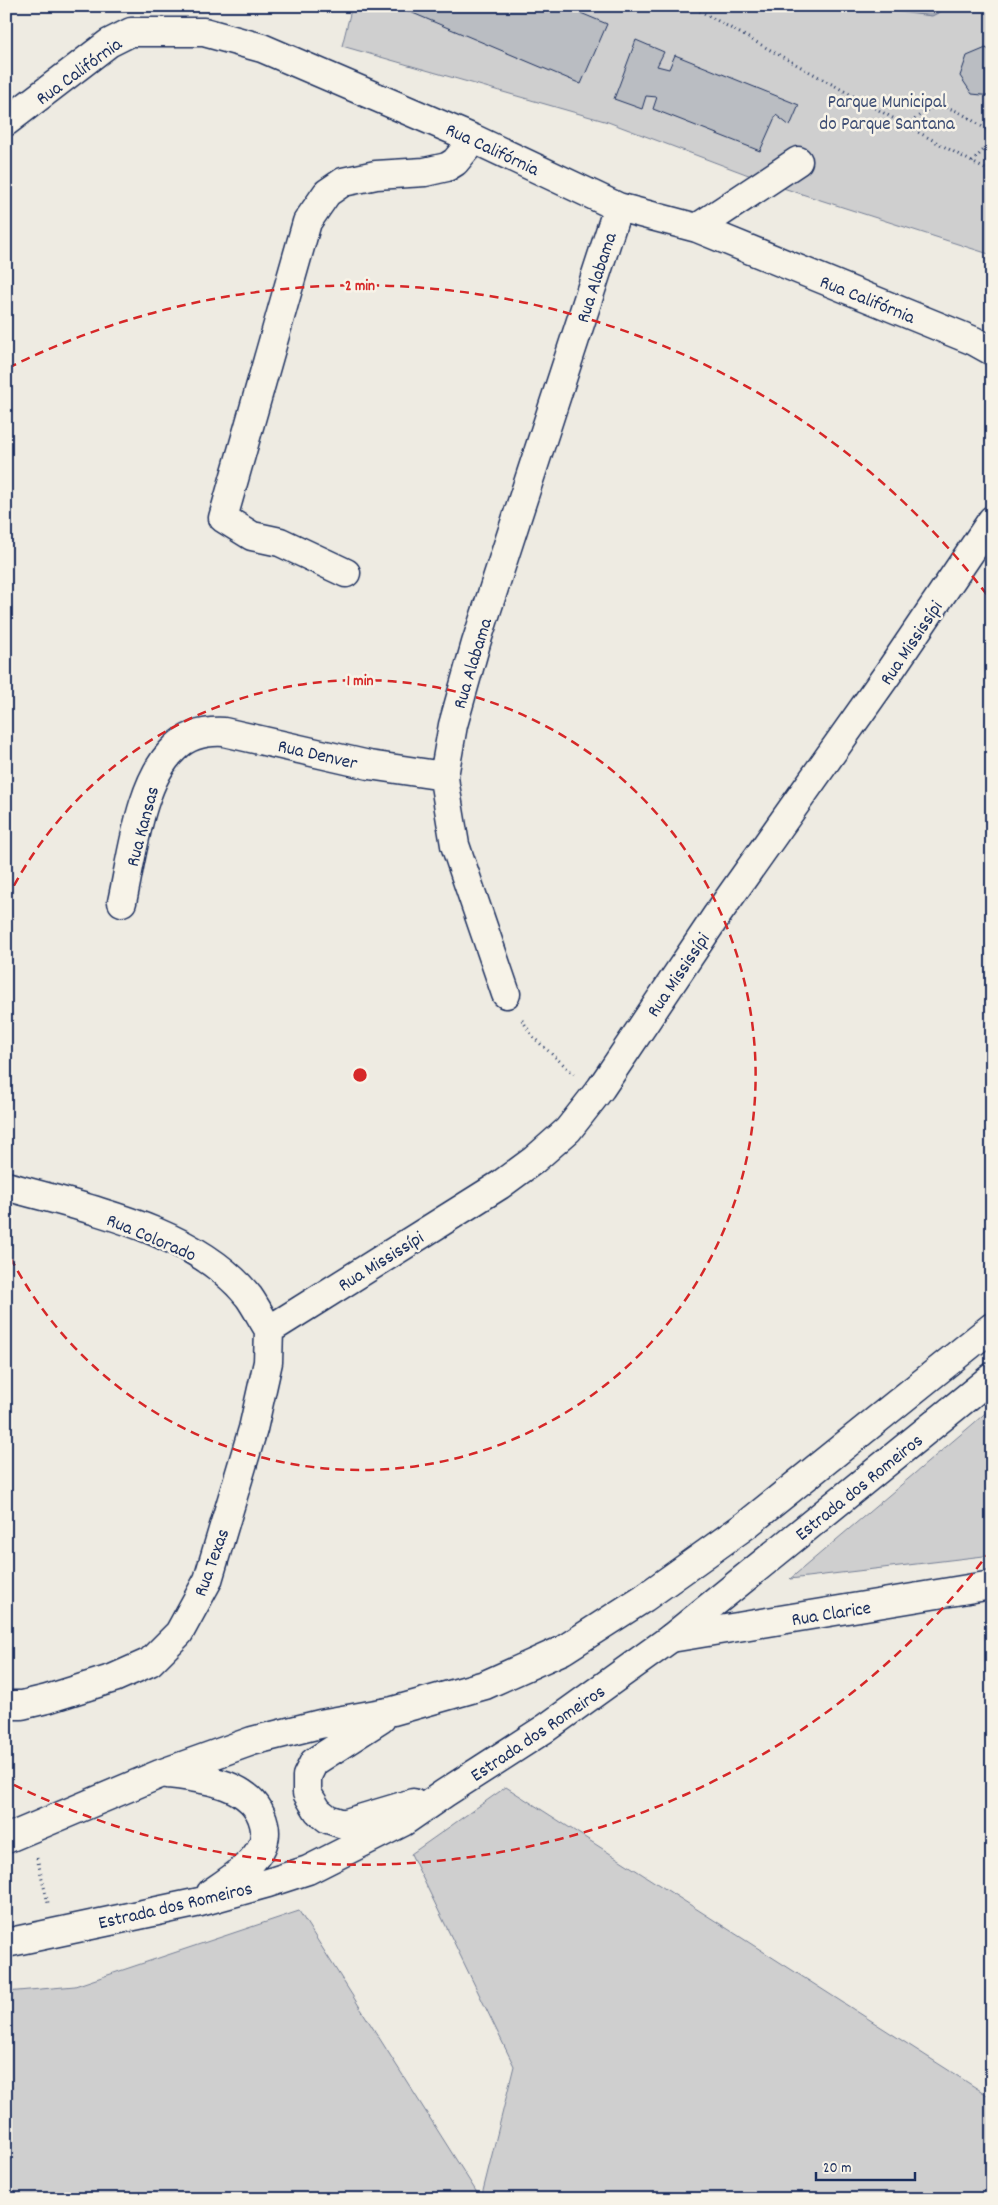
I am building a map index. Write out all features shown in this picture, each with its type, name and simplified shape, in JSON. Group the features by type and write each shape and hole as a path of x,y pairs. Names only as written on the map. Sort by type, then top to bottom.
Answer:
{"street":[{"name":"Rua Califórnia","path":"6,122 109,43 131,32 204,32 262,48 474,139 618,207 697,228 974,341 992,351"},
{"path":"346,573 280,542 252,536 223,518 307,222 327,193 343,182 376,175 425,172 447,167 455,162 474,139"},
{"path":"697,228 798,161"},
{"name":"Rua Alabama","path":"506,994 455,844 447,808 444,776 458,704 476,643 618,207"},
{"name":"Rua Mississípi","path":"269,1330 500,1185 534,1160 568,1130 596,1093 717,915 889,672 992,520"},
{"name":"Rua Denver","path":"192,737 209,732 224,732 369,765 444,776"},
{"name":"Rua Kansas","path":"122,902 142,811 155,777 166,757 176,747 192,737"},
{"name":"Rua Colorado","path":"6,1186 127,1222 171,1239 206,1258 250,1298 269,1330"},
{"path":"18,1834 160,1774 252,1741 320,1724 393,1711 485,1685 563,1650 644,1598 746,1524 992,1327"},
{"name":"Rua Texas","path":"6,1705 22,1705 47,1699 114,1678 150,1662 179,1633 208,1580 214,1561 253,1429 268,1362 269,1330"},
{"name":"Estrada dos Romeiros","path":"6,1943 200,1902 308,1870 404,1822 445,1793 546,1728 671,1638 992,1377"},
{"name":"Rua Clarice","path":"671,1638 992,1585"},
{"path":"393,1711 314,1762 307,1776 307,1793 318,1811 328,1819 343,1824 445,1793"},
{"path":"160,1774 205,1778 230,1787 251,1801 262,1815 266,1832 261,1849 244,1868 200,1902"}],"path":[{"path":"691,6 992,172"},
{"path":"908,127 919,113 934,106 948,107 992,133"},
{"path":"972,162 992,140"},
{"path":"506,994 534,1038 596,1093"},
{"path":"18,1834 56,1931"}],"green space":[{"name":"Parque Municipal do Parque Santana","path":"352,6 992,6 992,255 783,188 608,122 342,46"},
{"path":"992,1407 992,1555 790,1579 973,1424"},
{"path":"506,1787 992,2098 992,2199 481,2199 514,2066 411,1854"},
{"path":"299,1911 481,2199 6,2199 6,1992 75,1986"}],"shaded area":[{"path":"886,6 952,6 932,16 899,12"}],"building":[{"path":"396,6 564,6 607,24 581,84"},
{"path":"636,40 664,52 657,66 669,69 675,55 799,105 790,126 776,115 760,151 653,109 657,97 646,96 642,109 614,99"},
{"path":"986,48 992,52 992,96 972,94 960,76 967,56"}]}
